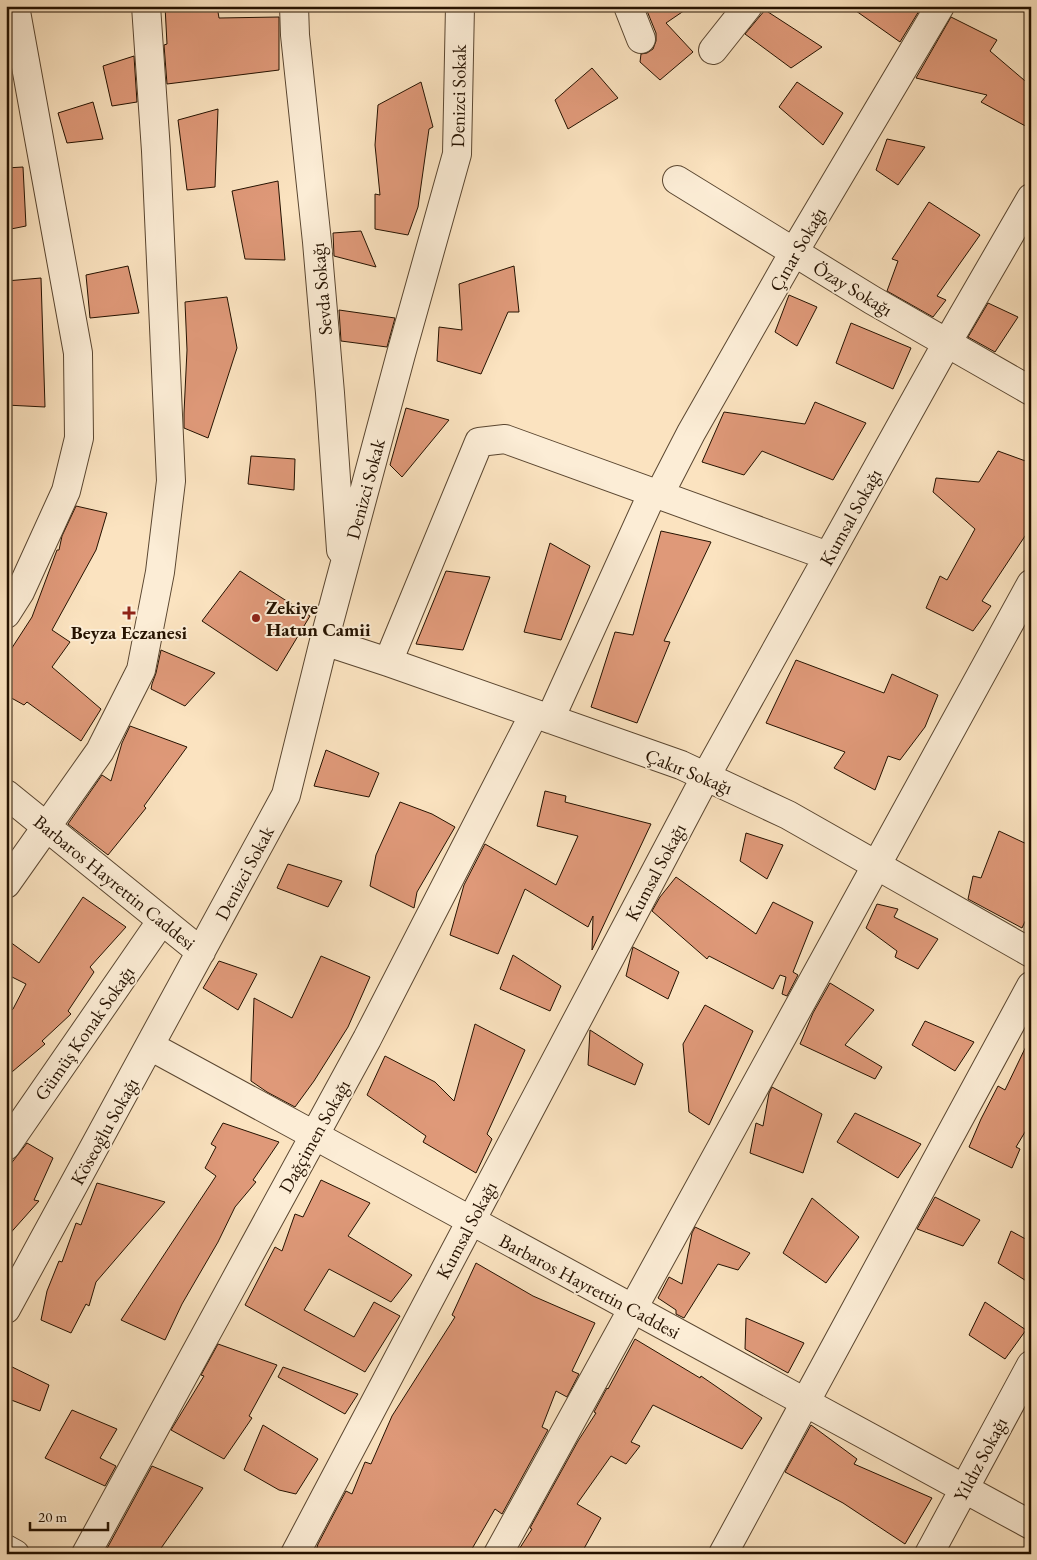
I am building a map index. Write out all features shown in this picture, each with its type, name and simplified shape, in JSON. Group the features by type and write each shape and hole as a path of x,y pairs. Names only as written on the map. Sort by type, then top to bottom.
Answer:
{"street":[{"path":"6,614 20,592 66,491 79,438 78,353 15,6"},
{"path":"6,884 100,751 141,670 160,572 171,481 156,151 146,6"},
{"name":"Sevda Sokağı","path":"294,6 317,242 343,572"},
{"name":"Denizci Sokak","path":"201,952 286,795 324,641 457,154 460,6"},
{"path":"628,6 642,39"},
{"path":"713,50 748,6"},
{"name":"Çınar Sokağı","path":"542,717 656,494 794,252 940,6"},
{"name":"Özay Sokağı","path":"677,180 872,300 1031,391"},
{"name":"Kumsal Sokağı","path":"295,1554 706,776 1031,198"},
{"path":"388,662 479,442 505,439 828,556"},
{"path":"498,1554 1031,584"},
{"name":"Çakır Sokağı","path":"324,641 681,765 706,776 788,815 1031,953"},
{"name":"Dağçimen Sokağı","path":"86,1554 542,717"},
{"name":"Barbaros Hayrettin Caddesi","path":"6,794 201,952"},
{"name":"Gümüş Konak Sokağı","path":"6,1146 162,920"},
{"name":"Köseoğlu Sokağı","path":"6,1309 201,952"},
{"path":"723,1554 1031,986"},
{"name":"Barbaros Hayrettin Caddesi","path":"150,1046 1031,1525"},
{"name":"Yıldız Sokağı","path":"930,1554 1031,1365"},
{"path":"6,1549 15,1554"}],"building":[{"path":"165,6 217,6 219,18 279,17 279,70 167,84 164,45 167,44"},
{"path":"645,6 691,6 666,23 693,52 660,80 640,62 641,54 653,49 656,41 656,33"},
{"path":"849,6 922,6 900,42"},
{"path":"765,10 822,47 791,68 745,34"},
{"path":"951,17 997,40 990,51 1031,86 1031,129 981,102 987,95 916,78"},
{"path":"134,56 137,102 112,106 103,66"},
{"path":"592,68 618,98 568,129 555,100"},
{"path":"421,82 433,127 429,129 418,207 408,235 375,229 375,194 380,195 375,145 378,105"},
{"path":"797,82 843,113 823,145 779,107"},
{"path":"93,102 103,139 67,143 58,113"},
{"path":"218,109 215,187 187,190 178,120"},
{"path":"887,139 925,147 898,185 876,170"},
{"path":"23,167 26,226 6,230 6,168"},
{"path":"278,181 285,260 245,259 232,191"},
{"path":"929,202 980,235 937,296 946,300 933,317 887,291 898,261 892,259"},
{"path":"361,231 376,267 334,256 333,233"},
{"path":"128,266 139,313 90,318 86,275"},
{"path":"514,266 519,312 508,312 481,374 437,361 439,327 462,330 459,284"},
{"path":"41,278 45,407 6,405 6,281"},
{"path":"789,295 817,307 797,346 775,332"},
{"path":"227,297 237,348 208,438 184,428 187,350 185,302"},
{"path":"988,303 1018,317 995,352 968,337"},
{"path":"339,310 395,318 387,347 341,341"},
{"path":"851,323 911,348 893,389 836,363"},
{"path":"815,402 866,423 833,480 762,451 744,475 702,462 724,412 805,424"},
{"path":"406,408 449,420 402,477 390,465"},
{"path":"998,451 1031,463 1031,527 982,601 991,606 973,631 926,608 940,576 947,580 975,529 933,492 936,478 979,482"},
{"path":"251,456 295,459 294,490 248,484"},
{"path":"76,506 107,513 96,550 52,630 70,642 52,667 101,709 81,741 27,702 24,705 6,695 6,657 32,617 57,550 59,550 62,536"},
{"path":"661,531 711,542 664,641 670,642 637,723 591,707 615,632 633,635"},
{"path":"550,543 590,566 561,640 524,632"},
{"name":"Zekiye Hatun Camii","path":"240,571 310,616 277,671 202,621"},
{"path":"446,571 490,577 463,650 416,644"},
{"path":"161,650 215,673 185,706 151,689"},
{"path":"796,660 884,693 892,674 938,695 925,727 900,760 888,756 875,790 834,768 845,752 766,723"},
{"path":"130,726 187,747 144,806 146,808 108,855 68,824 102,775 111,781 122,743"},
{"path":"326,750 379,773 369,797 314,786"},
{"path":"545,791 566,796 565,802 651,824 592,950 593,916 588,927 525,889 498,954 450,935 464,885 485,844 556,885 578,836 537,826"},
{"path":"400,802 432,814 455,827 417,892 414,908 370,886 376,855"},
{"path":"999,831 1031,846 1031,909 1022,928 968,899 973,876 981,878"},
{"path":"746,833 783,845 767,879 740,861"},
{"path":"288,864 342,881 328,907 277,888"},
{"path":"676,877 756,934 773,902 813,922 793,972 798,975 787,996 782,994 786,977 780,975 773,989 709,956 707,959 652,911 660,897"},
{"path":"83,897 126,927 90,967 94,972 68,1011 71,1014 42,1041 45,1044 6,1077 6,1016 13,1009 26,984 6,974 6,939 39,963"},
{"path":"877,904 898,909 894,917 938,939 918,969 895,957 897,951 866,928"},
{"path":"633,947 679,972 668,999 626,976"},
{"path":"513,955 561,986 550,1011 500,989"},
{"path":"321,956 370,977 348,1027 295,1107 251,1081 254,998 292,1018"},
{"path":"219,961 257,974 238,1010 203,988"},
{"path":"830,983 874,1010 845,1045 882,1067 875,1079 800,1044 813,1013"},
{"path":"705,1005 753,1031 709,1125 689,1112 683,1044"},
{"path":"925,1021 974,1042 955,1071 912,1045"},
{"path":"475,1024 525,1050 487,1134 492,1139 476,1173 423,1142 426,1136 367,1095 385,1056 435,1082 454,1101"},
{"path":"590,1030 643,1064 635,1085 588,1065"},
{"path":"1031,1036 1031,1122 1016,1147 1020,1149 1012,1168 969,1147 998,1086 1005,1090"},
{"path":"772,1087 822,1114 803,1173 750,1153 756,1123 763,1126 769,1093"},
{"path":"855,1113 921,1144 898,1178 837,1142"},
{"path":"223,1123 279,1142 253,1180 256,1182 235,1207 218,1242 182,1304 165,1340 121,1320 216,1176 205,1168 216,1147 211,1144"},
{"path":"27,1143 53,1158 34,1200 39,1201 6,1238 6,1170"},
{"path":"321,1180 370,1203 348,1236 412,1275 391,1302 329,1269 304,1310 354,1337 374,1302 400,1316 365,1372 245,1305 275,1247 282,1251 295,1214 303,1217"},
{"path":"97,1183 165,1202 96,1282 89,1306 86,1304 71,1333 41,1320 47,1291 59,1261 62,1262 76,1223 81,1225"},
{"path":"935,1197 980,1220 963,1246 917,1229"},
{"path":"812,1198 859,1237 826,1283 783,1253"},
{"path":"695,1227 750,1253 738,1270 718,1264 684,1318 676,1314 676,1310 658,1298 669,1277 682,1284 692,1233"},
{"path":"1011,1231 1031,1242 1031,1284 998,1263"},
{"path":"476,1263 533,1296 595,1323 572,1371 579,1374 567,1397 556,1391 542,1427 548,1430 502,1514 495,1509 469,1554 315,1554 318,1544 346,1491 352,1494 365,1462 371,1464 392,1416 455,1317 452,1315"},
{"path":"985,1302 1026,1330 1005,1359 969,1335"},
{"path":"746,1318 804,1343 788,1373 745,1349"},
{"path":"635,1339 700,1378 701,1376 762,1418 742,1449 653,1405 631,1442 640,1446 626,1464 611,1456 577,1504 601,1518 581,1554 516,1554 532,1529 530,1528 578,1441 596,1413 594,1412"},
{"path":"218,1344 277,1365 249,1416 252,1418 224,1459 171,1430 204,1376 201,1375"},
{"path":"6,1364 49,1385 40,1411 6,1398"},
{"path":"283,1367 358,1394 345,1414 278,1377"},
{"path":"72,1410 117,1429 100,1458 116,1466 105,1486 45,1458"},
{"path":"263,1425 318,1459 296,1494 279,1490 244,1470"},
{"path":"811,1425 857,1459 854,1464 932,1498 905,1544 843,1503 785,1472"},
{"path":"152,1466 203,1488 157,1554 104,1554"}],"place":[{"name":"Beyza Eczanesi","path":"129,613"},
{"name":"Zekiye Hatun Camii","path":"256,618"}]}
